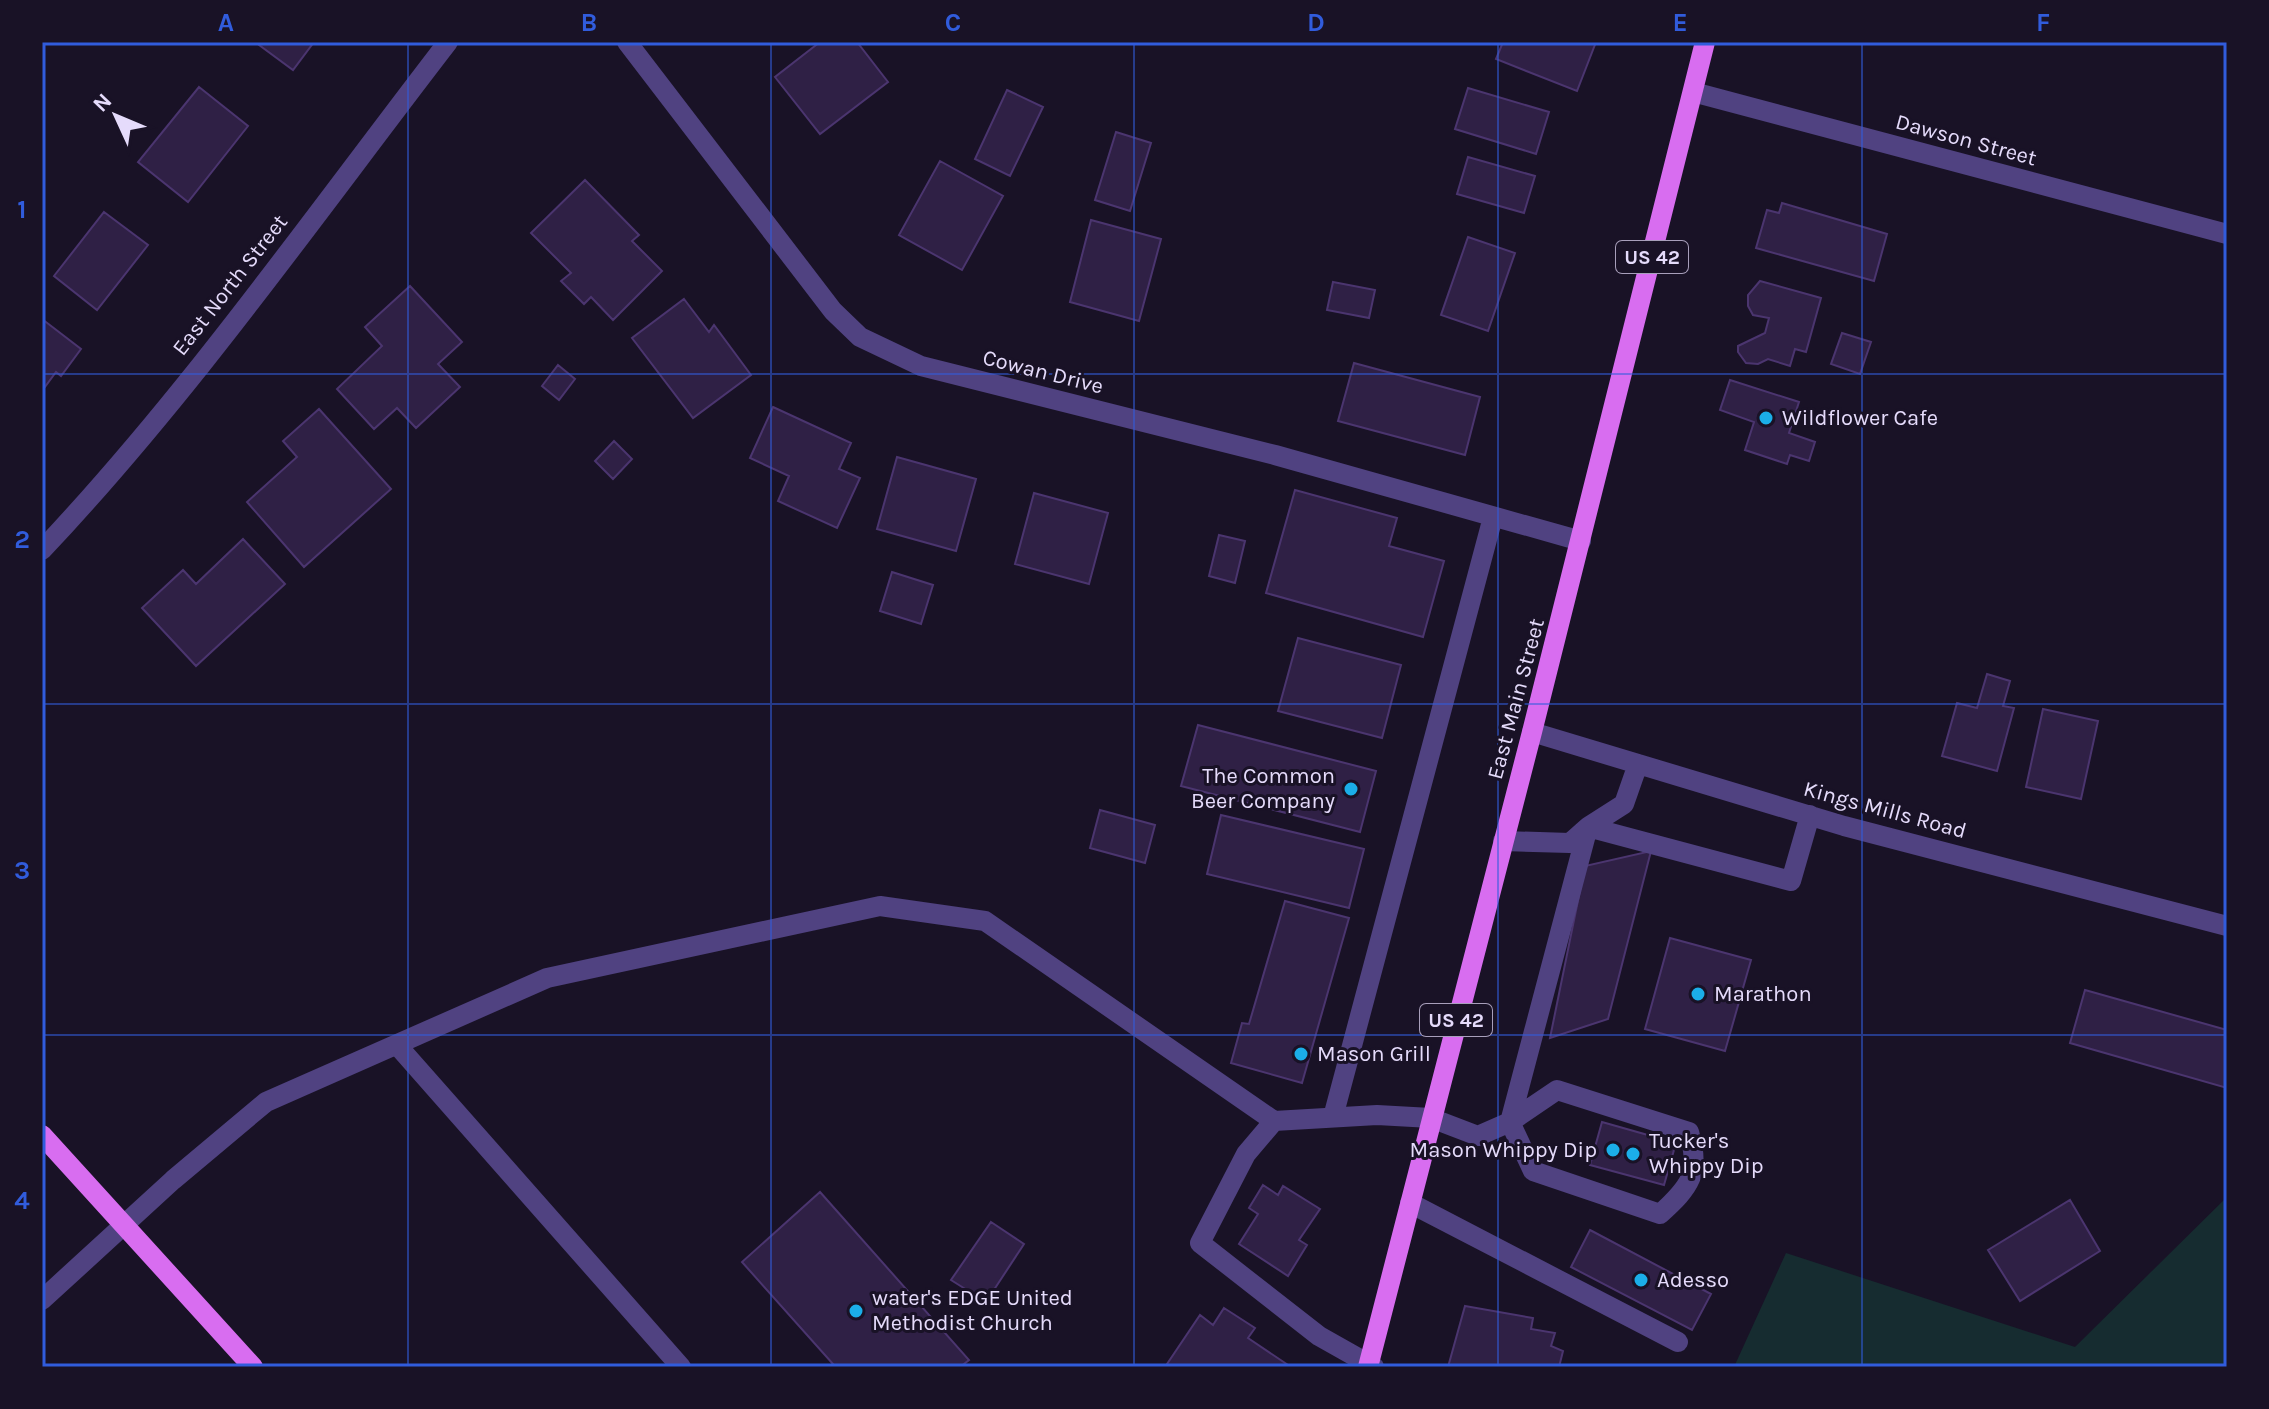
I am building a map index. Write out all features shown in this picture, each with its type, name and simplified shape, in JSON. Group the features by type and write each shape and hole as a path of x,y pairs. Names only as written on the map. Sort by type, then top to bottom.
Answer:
{"main road":[{"name":"East Main Street","path":"1370,1366 1705,42"},
{"path":"42,1135 253,1367"}],"street":[{"name":"East North Street","path":"42,550 93,496 448,42"},
{"name":"Cowan Drive","path":"627,42 809,284 860,337 890,354 921,366 1275,455 1581,541"},
{"name":"Dawson Street","path":"1693,92 2227,234"},
{"path":"1333,1117 1493,517"},
{"name":"Kings Mills Road","path":"1532,732 1810,815 2227,926"},
{"path":"1503,841 1570,843 1588,827 1624,804 1638,764"},
{"path":"1588,827 1791,881 1810,815"},
{"path":"42,1300 173,1180 266,1102 547,978 880,906 985,921 1274,1121 1333,1117 1431,1118 1478,1136 1510,1122 1557,1090 1689,1132 1695,1152 1694,1174 1679,1196 1660,1214 1533,1171 1510,1122 1588,827"},
{"path":"397,1045 681,1367"},
{"path":"1274,1121 1246,1154 1200,1243 1319,1336 1370,1366"},
{"path":"1410,1203 1678,1342"}],"green space":[{"path":"2227,1197 2227,1367 1734,1367 1786,1253 2075,1347"}],"building":[{"path":"255,42 314,42 293,70"},
{"path":"820,42 857,42 888,82 820,134 775,77"},
{"path":"1503,42 1596,42 1577,91 1496,59"},
{"path":"199,87 248,126 188,202 138,162"},
{"path":"1468,88 1549,112 1536,154 1455,129"},
{"path":"1007,90 1043,107 1010,176 975,159"},
{"path":"1116,132 1151,143 1130,211 1095,200"},
{"path":"1468,157 1535,176 1524,213 1457,194"},
{"path":"940,161 1003,196 962,270 899,235"},
{"path":"585,180 639,235 632,241 662,271 613,320 591,297 584,304 561,281 571,273 531,233"},
{"path":"1782,203 1887,234 1874,281 1756,248 1767,210 1779,213"},
{"path":"104,212 148,245 97,310 54,276"},
{"path":"1091,220 1161,239 1139,321 1070,302"},
{"path":"1468,237 1515,253 1488,331 1441,315"},
{"path":"1760,281 1821,298 1806,352 1795,349 1790,366 1768,359 1758,364 1746,363 1738,352 1738,346 1765,333 1769,318 1753,315 1748,306 1748,295"},
{"path":"1333,282 1375,290 1369,318 1327,310"},
{"path":"410,286 462,342 438,364 460,387 416,428 397,408 374,429 337,389 382,346 365,327"},
{"path":"684,299 709,332 714,325 751,375 693,418 632,338"},
{"path":"42,319 81,349 61,376 56,372 42,391"},
{"path":"1842,333 1871,342 1860,374 1831,364"},
{"path":"1354,363 1480,397 1465,455 1338,421"},
{"path":"558,365 575,379 559,400 542,386"},
{"path":"1730,380 1799,402 1789,433 1815,442 1809,461 1790,455 1787,464 1745,450 1754,422 1720,410"},
{"path":"773,407 851,443 839,469 860,478 837,528 778,501 789,476 750,458"},
{"path":"319,409 391,489 304,567 247,502 297,457 283,441"},
{"path":"614,441 632,459 613,479 595,461"},
{"path":"897,457 976,479 956,551 877,529"},
{"path":"1295,490 1397,518 1389,546 1444,561 1423,637 1266,593"},
{"path":"1034,493 1108,513 1089,584 1015,564"},
{"path":"1219,535 1245,541 1235,583 1209,576"},
{"path":"243,539 285,584 196,666 142,608 183,570 196,584"},
{"path":"892,572 933,585 921,624 880,611"},
{"path":"1298,638 1401,665 1382,738 1278,711"},
{"path":"1987,674 2010,681 2003,706 2014,708 1997,771 1942,756 1957,703 1977,708"},
{"path":"2043,709 2098,721 2081,799 2026,787"},
{"path":"1198,725 1376,771 1360,832 1181,786"},
{"path":"1100,810 1155,825 1145,863 1090,848"},
{"path":"1221,815 1364,849 1349,908 1207,874"},
{"path":"1651,851 1608,1019 1550,1038 1585,866"},
{"path":"1285,901 1349,918 1302,1083 1231,1063 1242,1023 1249,1024"},
{"name":"Marathon","path":"1670,938 1751,960 1725,1051 1645,1029"},
{"path":"2085,990 2227,1030 2227,1088 2070,1043"},
{"name":"Tucker's Whippy Dip","path":"1602,1122 1676,1143 1664,1185 1590,1165"},
{"path":"1263,1185 1278,1195 1283,1186 1320,1209 1299,1240 1307,1245 1288,1276 1239,1244 1258,1214 1249,1208"},
{"name":"water's EDGE United Methodist Church","path":"820,1192 969,1360 960,1367 830,1367 833,1364 742,1262"},
{"path":"2070,1200 2100,1251 2020,1301 1988,1250"},
{"path":"991,1222 1024,1244 986,1302 951,1280"},
{"name":"Adesso","path":"1590,1230 1711,1294 1692,1330 1571,1267"},
{"path":"1465,1306 1533,1318 1531,1329 1555,1333 1551,1346 1563,1351 1559,1367 1448,1367"},
{"path":"1224,1308 1255,1328 1248,1338 1291,1367 1165,1367 1200,1315 1213,1325"}],"place":[{"name":"Wildflower Cafe","path":"1766,418"},
{"name":"The Common Beer Company","path":"1351,789"},
{"name":"Marathon","path":"1698,994"},
{"name":"Mason Grill","path":"1301,1054"},
{"name":"Mason Whippy Dip","path":"1613,1150"},
{"name":"Tucker's Whippy Dip","path":"1633,1154"},
{"name":"Adesso","path":"1641,1280"},
{"name":"water's EDGE United Methodist Church","path":"856,1311"}]}
